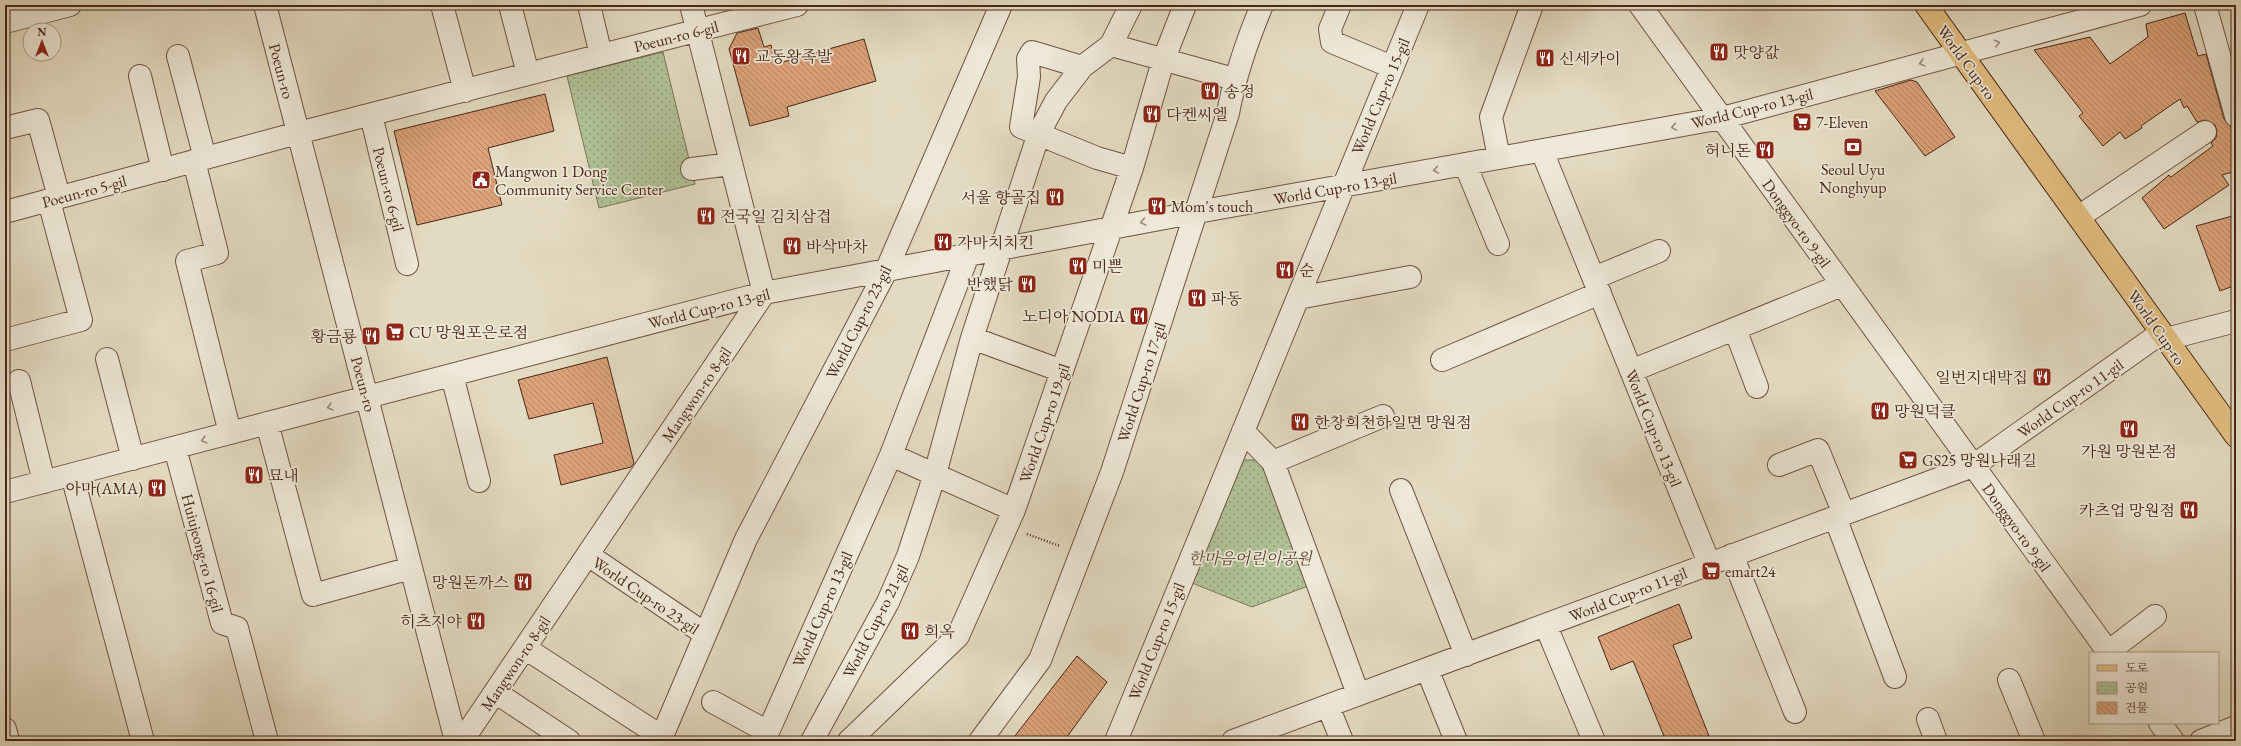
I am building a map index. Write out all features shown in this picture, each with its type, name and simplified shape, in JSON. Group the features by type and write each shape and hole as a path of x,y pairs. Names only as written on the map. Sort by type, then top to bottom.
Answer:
{"main road":[{"name":"World Cup-ro","path":"1926,5 2080,216 2236,436"}],"street":[{"path":"5,22 70,5"},
{"name":"Poeun-ro","path":"264,5 456,741"},
{"path":"442,5 465,91"},
{"path":"510,5 528,74"},
{"path":"589,5 601,55"},
{"path":"691,5 764,293"},
{"name":"Poeun-ro 6-gil","path":"298,133 797,5"},
{"name":"World Cup-ro 23-gil","path":"525,648 661,739 746,539 886,271 1001,5"},
{"name":"World Cup-ro 21-gil","path":"812,741 888,602 908,556 935,474 972,338 1003,248 1039,133 1056,101 1082,67 1111,45 1131,5"},
{"name":"World Cup-ro 19-gil","path":"849,741 958,636 1010,518 1132,168 1163,61 1185,5"},
{"name":"World Cup-ro 17-gil","path":"980,741 1040,660 1112,472 1228,113 1234,80 1244,47 1262,5"},
{"path":"1340,5 1330,29 1332,42 1392,67"},
{"name":"World Cup-ro 15-gil","path":"1116,741 1298,298 1342,186 1418,5"},
{"path":"1499,158 1491,117 1532,5"},
{"name":"Donggyo-ro 9-gil","path":"1640,5 2108,652 2155,616"},
{"name":"World Cup-ro 13-gil","path":"367,397 764,293 1197,212 1722,118 2140,5"},
{"path":"2205,5 2236,116"},
{"path":"1111,45 1234,80"},
{"path":"1082,67 1032,52 1028,59 1029,77 1021,127 1039,133 1097,158 1132,168"},
{"path":"178,56 217,253 188,261 230,433"},
{"path":"140,76 163,170"},
{"name":"Poeun-ro 6-gil","path":"371,115 407,264"},
{"path":"5,128 38,120 81,320 5,340"},
{"path":"2080,216 2205,132"},
{"name":"Poeun-ro 5-gil","path":"5,212 298,133"},
{"name":"World Cup-ro 13-gil","path":"1542,151 1709,563"},
{"path":"692,169 732,164"},
{"path":"1465,164 1498,244"},
{"path":"1442,360 1597,285 1659,251"},
{"name":"World Cup-ro 13-gil","path":"766,738 891,455 968,255"},
{"path":"1298,298 1410,277"},
{"name":"Donggyo-ro 9-gil","path":"1631,371 1842,285"},
{"name":"Mangwon-ro 8-gil","path":"462,741 764,293"},
{"path":"2164,336 2236,321"},
{"path":"1735,329 1757,387"},
{"name":"World Cup-ro 11-gil","path":"1233,741 1268,734 1328,706 1358,694 1546,626 1709,563 1973,466 2164,336"},
{"path":"972,338 1062,371"},
{"path":"107,359 133,459"},
{"path":"452,375 479,481"},
{"path":"19,381 44,482"},
{"path":"5,492 367,397"},
{"path":"1273,462 1383,416"},
{"path":"267,423 313,595 411,568"},
{"path":"1243,431 1273,462 1358,694"},
{"name":"Huiujeong-ro 16-gil","path":"175,448 222,623 237,628 267,741"},
{"path":"1779,465 1818,450 1839,516 1896,677"},
{"path":"891,455 935,474 1010,518"},
{"path":"72,475 142,741"},
{"path":"1401,490 1466,655"},
{"path":"1732,555 1795,712"},
{"name":"World Cup-ro 23-gil","path":"588,556 705,634"},
{"path":"1546,626 1594,741"},
{"path":"1427,669 1456,741"},
{"path":"2009,680 2034,741"},
{"path":"495,692 569,741"},
{"path":"713,702 766,738"},
{"path":"1328,706 1342,741"},
{"path":"1928,719 1936,741"},
{"path":"2161,724 2173,741"},
{"path":"2201,741 2236,727"},
{"path":"5,729 8,741"}],"path":[{"path":"1010,518 1044,541 1081,552"}],"green space":[{"path":"663,52 695,184 599,208 567,76"},
{"name":"한마음어린이공원","path":"1242,460 1261,460 1308,586 1252,607 1192,583"}],"building":[{"path":"2185,13 2198,56 2206,54 2224,119 2231,127 2236,145 2236,171 2222,175 2229,185 2164,229 2142,198 2169,175 2171,177 2213,146 2211,143 2216,138 2217,132 2215,125 2205,120 2197,122 2187,106 2184,108 2180,99 2125,139 2120,132 2103,146 2079,116 2083,113 2034,50 2090,37 2110,64 2148,37 2146,24"},
{"path":"758,28 764,47 771,45 776,64 864,39 876,81 787,107 789,116 750,126 729,49 737,33"},
{"path":"1911,80 1917,82 1955,137 1925,156 1875,91"},
{"path":"545,94 554,131 488,148 502,205 417,225 394,131"},
{"path":"2236,215 2236,285 2220,291 2196,226"},
{"path":"607,357 634,463 631,467 561,485 554,455 603,443 593,403 529,419 518,380"},
{"path":"1679,604 1692,638 1673,645 1711,741 1666,741 1633,661 1611,670 1598,637"},
{"path":"1077,656 1107,682 1064,741 1011,741"}],"place":[{"name":"맛양값","path":"1719,52"},
{"name":"교동왕족발","path":"741,56"},
{"name":"신세카이","path":"1545,58"},
{"name":"송정","path":"1210,91"},
{"name":"다켄씨엘","path":"1152,114"},
{"name":"7-Eleven","path":"1802,122"},
{"name":"Seoul Uyu Nonghyup","path":"1853,147"},
{"name":"허니돈","path":"1765,150"},
{"name":"Mangwon 1 Dong Community Service Center","path":"481,180"},
{"name":"서울 향골집","path":"1055,197"},
{"name":"Mom's touch","path":"1157,206"},
{"name":"전국일 김치삼겹","path":"706,216"},
{"name":"가마치치킨","path":"943,242"},
{"name":"바삭마차","path":"792,246"},
{"name":"미쁜","path":"1078,266"},
{"name":"순","path":"1285,270"},
{"name":"반했닭","path":"1027,284"},
{"name":"파동","path":"1197,298"},
{"name":"노디아 NODIA","path":"1139,316"},
{"name":"CU 망원포은로점","path":"395,332"},
{"name":"황금룡","path":"371,336"},
{"name":"일번지대박집","path":"2042,377"},
{"name":"망원덕클","path":"1880,411"},
{"name":"한창희천하일면 망원점","path":"1300,422"},
{"name":"가원 망원본점","path":"2129,429"},
{"name":"GS25 망원나래길","path":"1908,460"},
{"name":"묘내","path":"254,475"},
{"name":"아마(AMA)","path":"157,488"},
{"name":"카츠업 망원점","path":"2189,510"},
{"name":"emart24","path":"1711,571"},
{"name":"망원돈까스","path":"523,582"},
{"name":"히츠지야","path":"476,621"},
{"name":"희옥","path":"910,631"}]}
